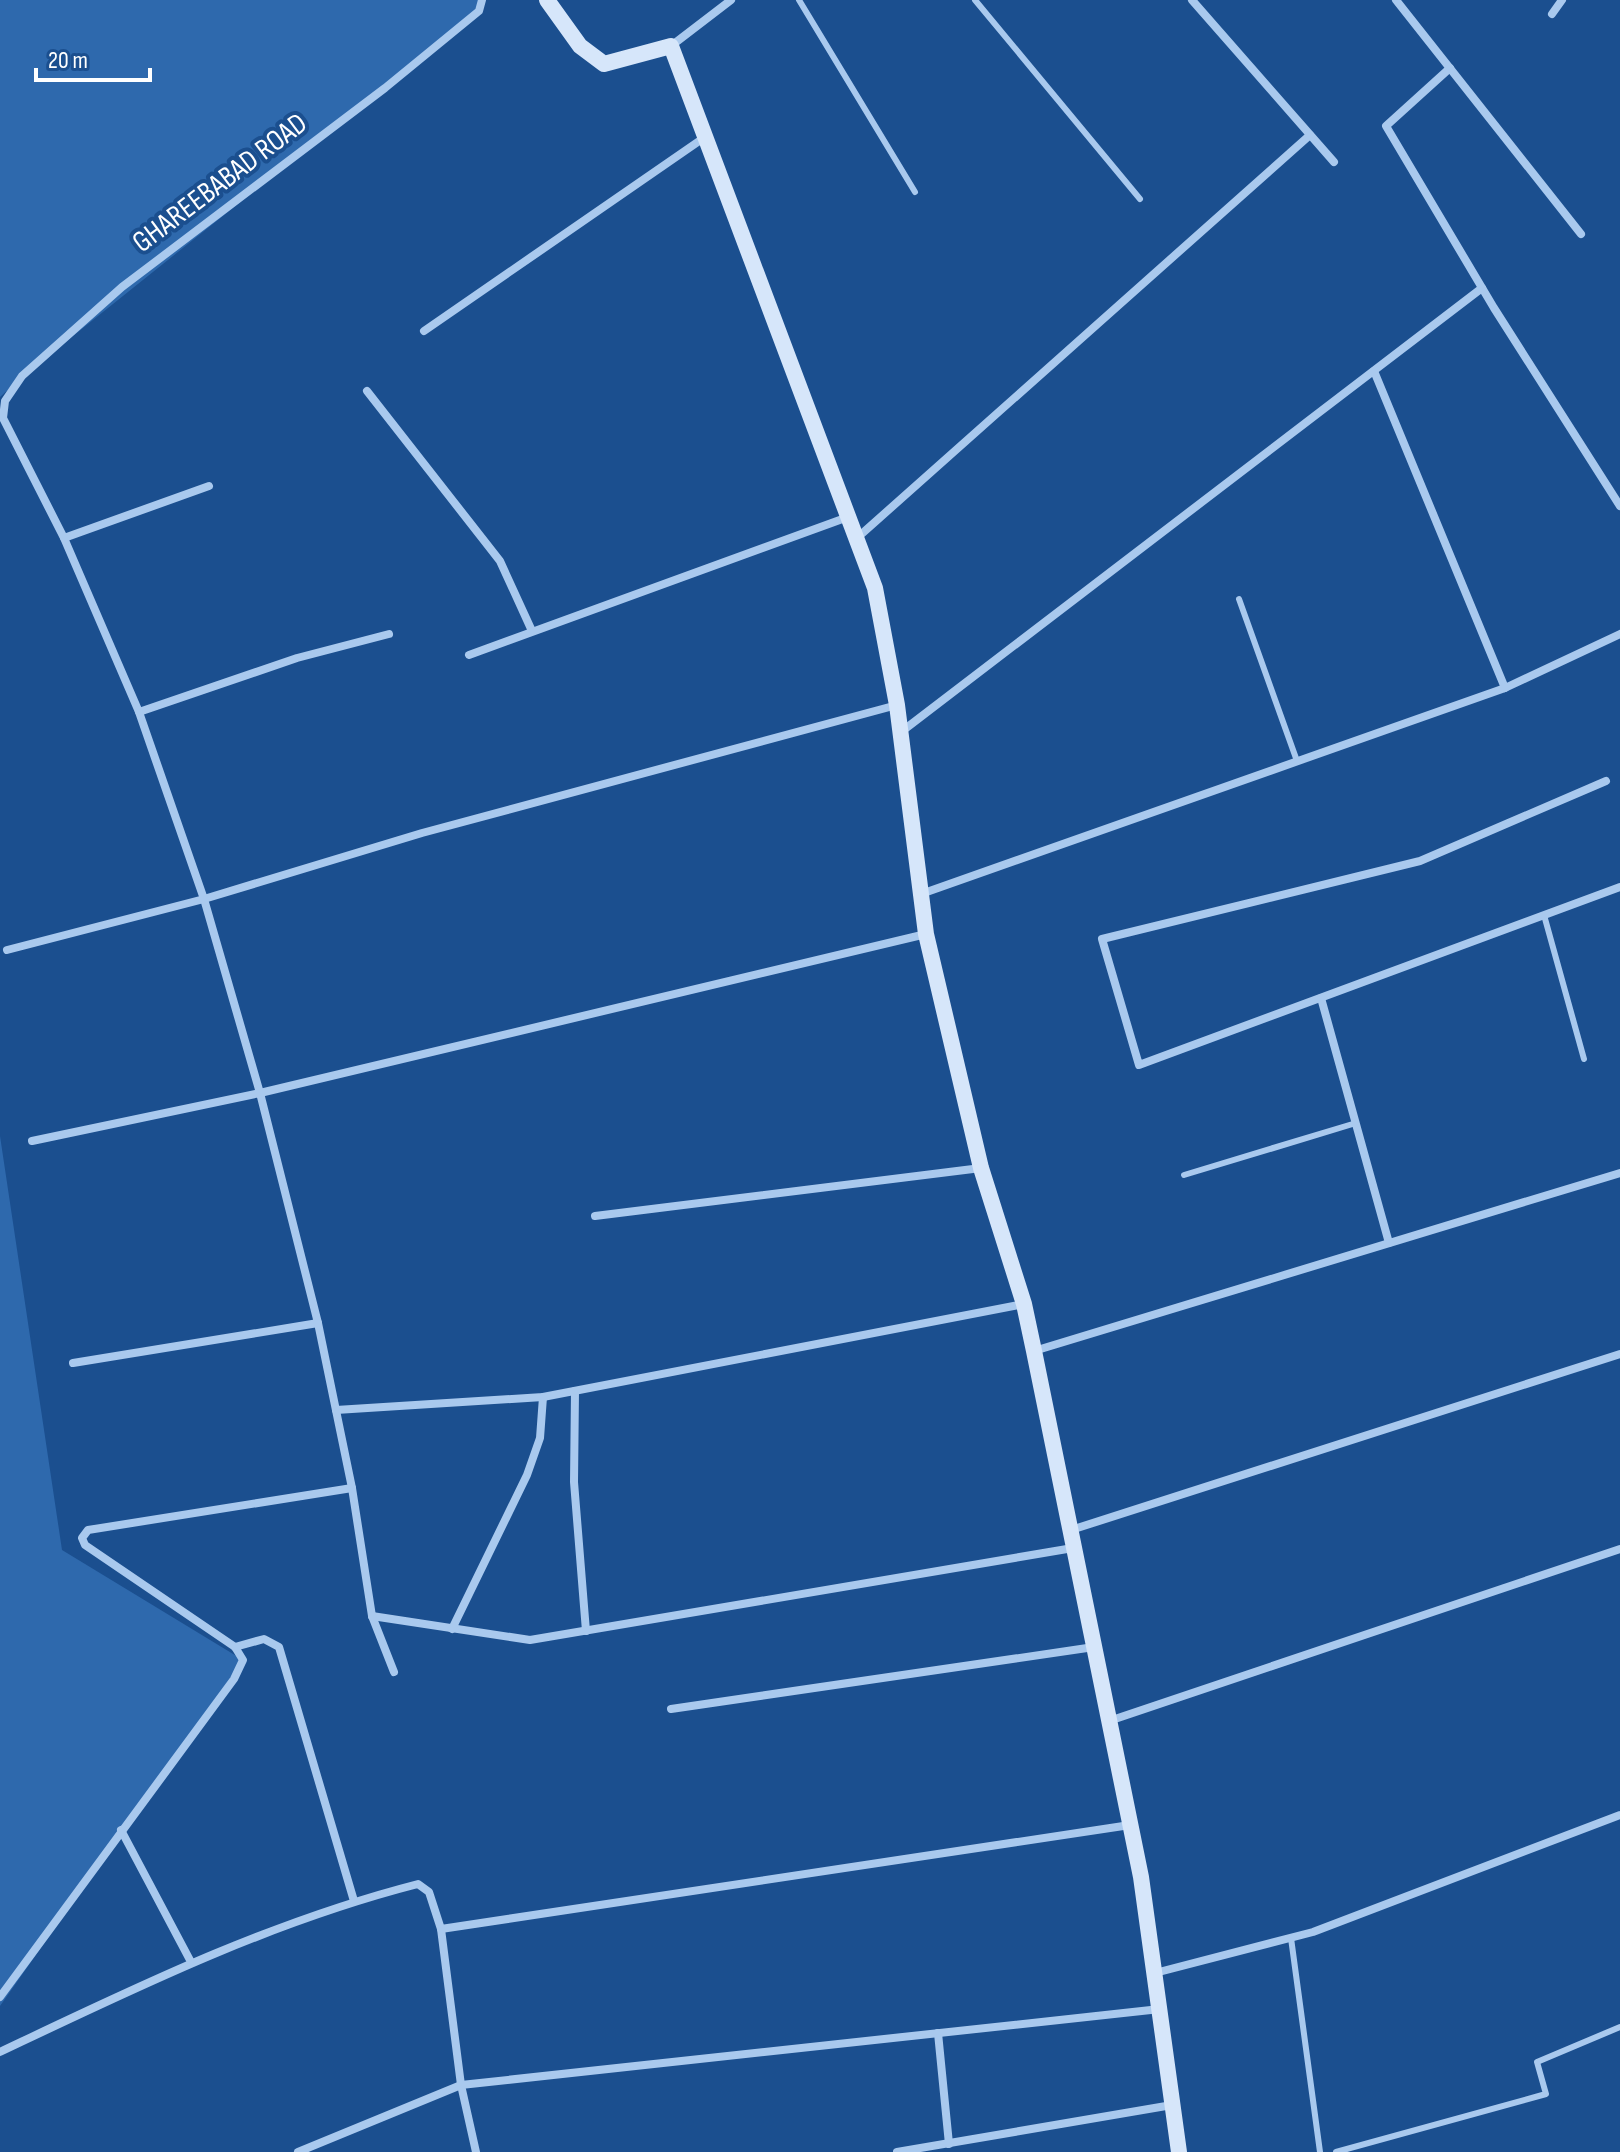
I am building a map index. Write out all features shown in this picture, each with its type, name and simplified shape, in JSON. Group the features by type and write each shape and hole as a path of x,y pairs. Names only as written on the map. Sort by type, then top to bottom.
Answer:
{"street":[{"name":"GHAREEBABAD ROAD","path":"64,538 3,418 5,401 22,376 122,287 385,88 479,11 482,0"},
{"path":"547,0 580,46 604,64 671,46 731,0"},
{"path":"1192,0 1334,162"},
{"path":"1396,0 1581,234"},
{"path":"1552,14 1562,0"},
{"path":"671,46 875,588 901,732 926,934 981,1168 1024,1304 1034,1351 1141,1877 1179,2152"},
{"path":"1450,68 1386,126 1482,288 1620,506"},
{"path":"856,538 1310,135"},
{"path":"424,331 705,136"},
{"path":"901,732 1482,288"},
{"path":"1374,371 1505,688"},
{"path":"367,391 500,561 532,631"},
{"path":"209,486 64,538 139,712 204,899 260,1093 318,1323 352,1488 372,1616 394,1672"},
{"path":"469,655 848,517"},
{"path":"139,712 297,658 389,634"},
{"path":"921,894 1505,688 1620,634"},
{"path":"7,950 204,899 422,833 897,705"},
{"path":"1606,781 1420,861 1102,939 1139,1065 1620,887"},
{"path":"32,1141 260,1093 926,934"},
{"path":"1321,998 1389,1243"},
{"path":"595,1216 981,1168"},
{"path":"1034,1351 1620,1173"},
{"path":"336,1410 543,1397 1024,1304"},
{"path":"73,1363 318,1323"},
{"path":"1071,1530 1620,1354"},
{"path":"575,1391 574,1482 586,1631"},
{"path":"452,1629 527,1475 540,1438 543,1397"},
{"path":"0,1997 234,1679 243,1660 235,1647 85,1545 82,1538 88,1530 352,1488"},
{"path":"372,1616 530,1640 1074,1548"},
{"path":"1109,1721 1620,1549"},
{"path":"235,1647 264,1639 279,1647 354,1901"},
{"path":"671,1709 1095,1647"},
{"path":"1155,1973 1327,1926 1620,1815"},
{"path":"441,1929 1131,1825"},
{"path":"121,1830 191,1962"},
{"path":"0,2052 191,1962 354,1901 418,1884 429,1892 441,1929 461,2085 476,2152"},
{"path":"298,2152 461,2085 1160,2009"},
{"path":"938,2033 949,2144"},
{"path":"897,2152 1173,2105"}],"lane":[{"path":"799,0 915,192"},
{"path":"975,0 1140,199"},
{"path":"1239,599 1297,761"},
{"path":"1544,915 1584,1059"},
{"path":"1184,1175 1356,1123"},
{"path":"1291,1938 1320,2152"},
{"path":"1336,2152 1546,2094 1537,2062 1620,2027"}],"shaded area":[{"path":"0,0 483,0 479,11 0,397"},
{"path":"0,1136 62,1550 243,1660 0,2006"}]}
